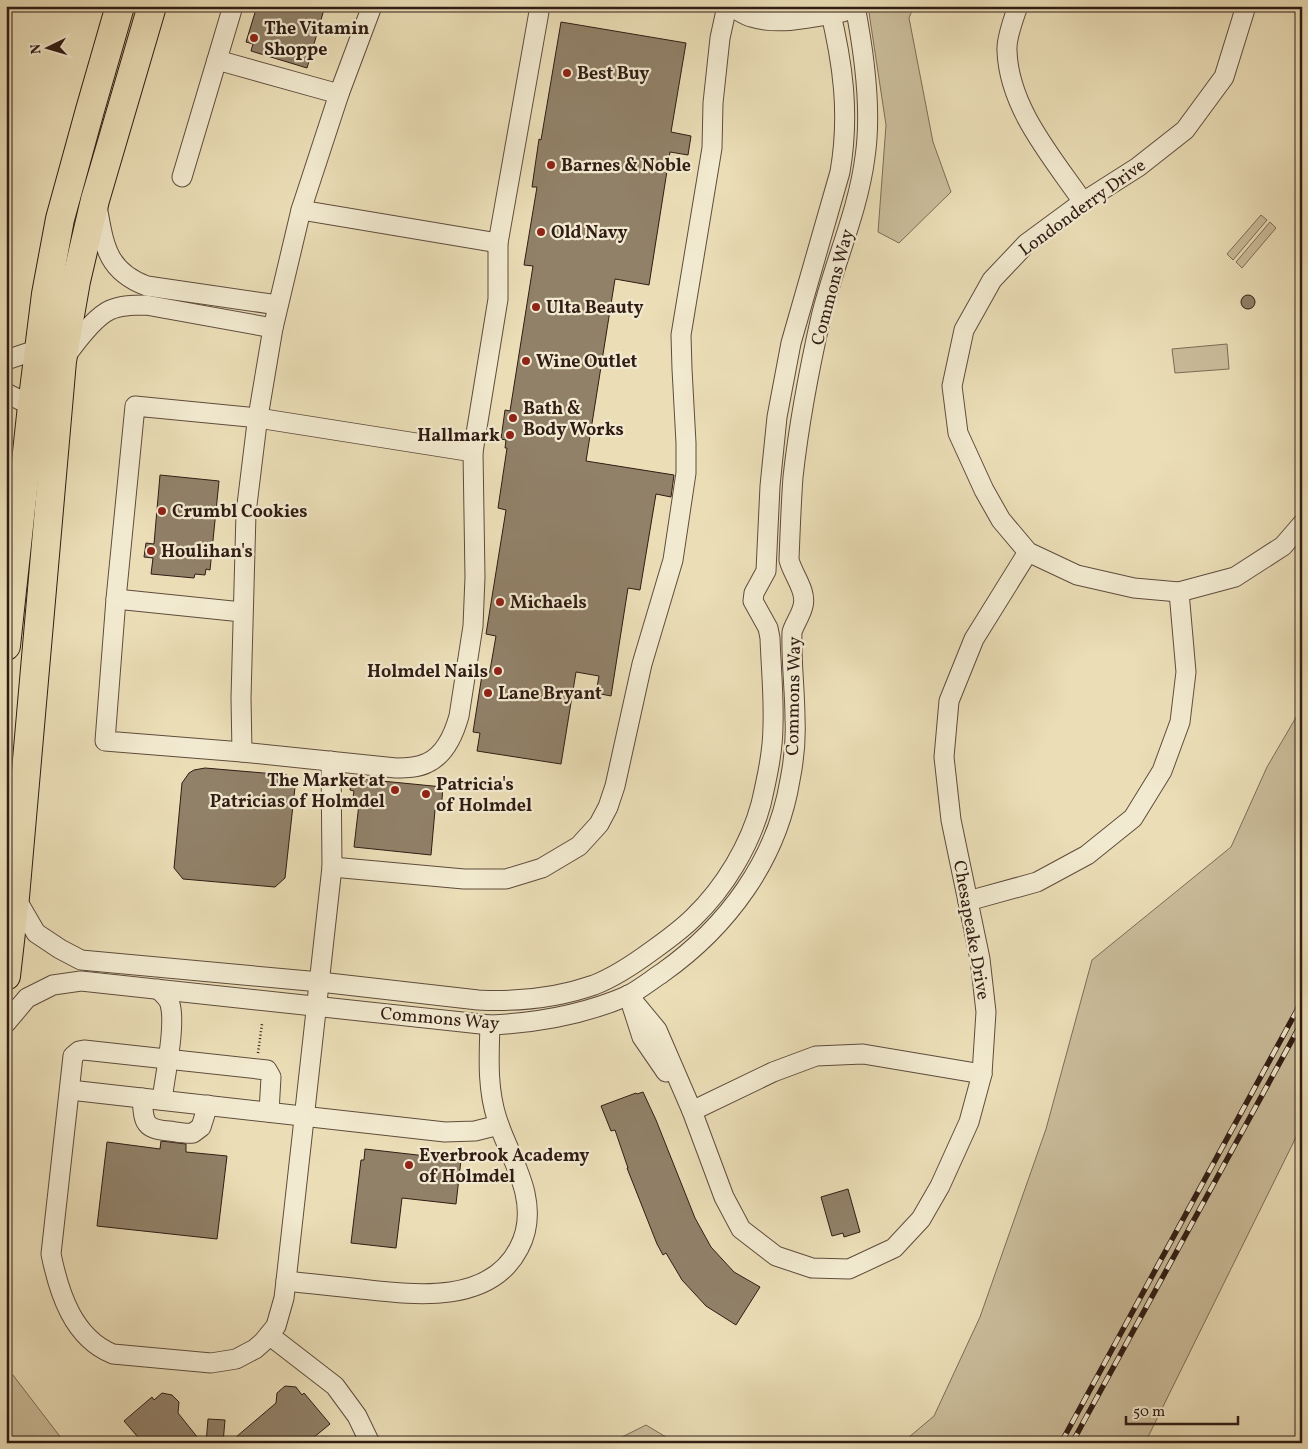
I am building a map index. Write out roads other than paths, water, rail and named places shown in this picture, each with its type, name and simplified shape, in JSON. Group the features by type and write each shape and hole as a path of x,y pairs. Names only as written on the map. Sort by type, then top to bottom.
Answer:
{"highway":[{"path":"90,110 105,35 107,6"},
{"path":"6,976 15,897 51,355 46,294 60,219 120,6"},
{"path":"6,646 32,406 76,281 96,200 152,6"}],"street":[{"path":"182,177 233,6"},
{"path":"242,752 240,698 246,513 258,418 273,328 301,210 339,94 372,6"},
{"path":"473,452 258,418 135,406 116,599 105,741 242,752 396,768 413,767 427,763 448,744 459,716 472,626 476,565 473,452 498,299 498,243 540,6"},
{"path":"332,867 464,879 506,879 542,868 579,846 599,824 608,807 615,786 642,664 673,560 684,482 686,443 681,335 712,148 712,103 720,38 729,6 748,16 764,20 784,20 830,10 856,8"},
{"path":"1018,6 1006,49 1011,79 1027,119 1083,202"},
{"name":"Londonderry Drive","path":"1246,6 1224,77 1185,130 1138,167 1083,202 1026,244 992,280 964,330 952,386 958,433 1000,520 1028,552 1077,575 1134,588 1179,592 1235,577 1283,546 1302,524"},
{"name":"Commons Way","path":"6,1023 27,998 53,985 81,981 490,1025 518,1024 583,1010 628,995 679,961 720,923 744,894 772,841 782,814 790,781 796,721 792,632 804,605 804,597 789,560 793,478 805,394 820,323 866,156 867,90 856,8"},
{"name":"Commons Way","path":"15,897 36,933 81,960 502,1001 528,999 592,985 616,974 671,937 694,918 716,893 733,867 749,836 760,806 771,751 773,725 770,638 768,628 753,601 754,593 766,571 770,486 777,417 791,343 840,172 843,152 846,113 840,58 830,10"},
{"path":"217,60 339,94"},
{"path":"96,200 105,247 118,267 136,282 147,286 278,305"},
{"path":"301,210 498,243"},
{"path":"6,360 51,355 109,310 130,305 146,305 273,328"},
{"path":"6,393 32,406"},
{"name":"Chesapeake Drive","path":"616,974 628,995 642,1037 692,1111 724,1197 741,1228 776,1256 812,1268 849,1268 894,1248 921,1219 940,1186 969,1122 982,1074 986,1012 980,959 951,820 944,757 949,701 974,639 1028,552"},
{"path":"968,901 1036,882 1087,855 1133,818 1162,771 1180,722 1186,672 1179,592"},
{"path":"116,599 158,605 242,612"},
{"path":"269,1112 271,1077 267,1070 84,1050 79,1051 73,1056 52,1254 56,1279 66,1305 77,1324 103,1350 113,1354 211,1363 228,1361 255,1349 269,1335 280,1317 286,1281 318,1006 332,867 331,761"},
{"path":"158,989 169,1002 172,1026 162,1100"},
{"path":"286,1281 426,1295 456,1291 478,1284 496,1274 512,1260 525,1234 527,1215 526,1195 499,1124 490,1087 490,1025"},
{"path":"692,1111 772,1072 816,1056 863,1054 982,1074"},
{"path":"70,1090 456,1132 475,1131 499,1124"},
{"path":"142,1098 143,1116 146,1123 155,1130 190,1134 198,1130 204,1121 208,1105"},
{"path":"269,1335 335,1386 358,1416 370,1443"}],"railway":[{"path":"1061,1443 1302,1001"},
{"path":"1072,1443 1302,1022"}],"place":[{"name":"The Vitamin Shoppe","path":"254,38"},
{"name":"Best Buy","path":"567,73"},
{"name":"Barnes & Noble","path":"551,165"},
{"name":"Old Navy","path":"541,232"},
{"name":"Ulta Beauty","path":"536,307"},
{"name":"Wine Outlet","path":"526,361"},
{"name":"Bath & Body Works","path":"513,418"},
{"name":"Hallmark","path":"510,435"},
{"name":"Crumbl Cookies","path":"162,511"},
{"name":"Houlihan's","path":"151,551"},
{"name":"Michaels","path":"500,602"},
{"name":"Holmdel Nails","path":"498,671"},
{"name":"Lane Bryant","path":"488,693"},
{"name":"The Market at Patricias of Holmdel","path":"395,790"},
{"name":"Patricia's of Holmdel","path":"426,794"},
{"name":"Everbrook Academy of Holmdel","path":"409,1165"}]}
